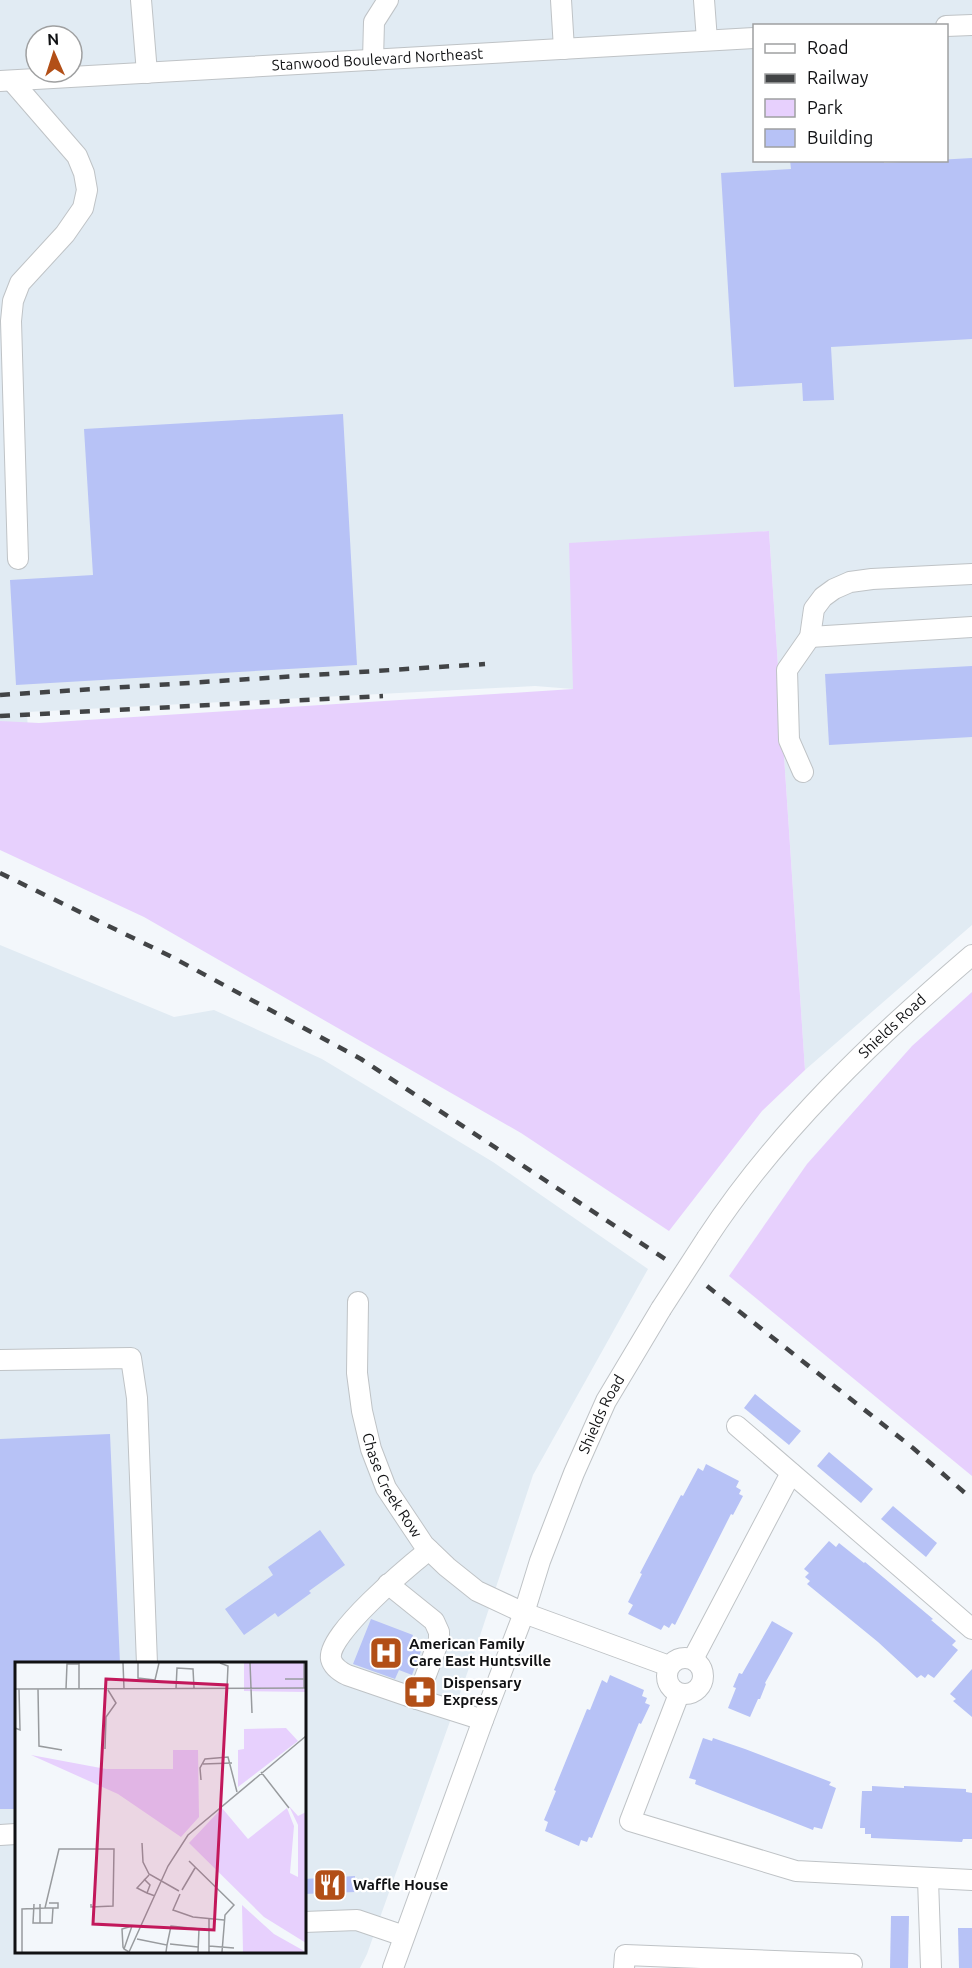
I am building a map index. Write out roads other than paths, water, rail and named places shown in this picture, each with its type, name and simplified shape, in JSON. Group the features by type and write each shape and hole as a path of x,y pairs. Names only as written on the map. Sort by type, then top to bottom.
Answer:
{"street":[{"path":"141,0 147,73"},
{"path":"373,60 374,22 388,0"},
{"path":"561,0 564,49"},
{"path":"704,0 707,40"},
{"path":"948,26 972,25"},
{"name":"Stanwood Boulevard Northeast","path":"6,81 753,38"},
{"path":"6,81 77,156 84,173 87,190 83,208 65,234 20,283 13,301 11,321 18,559"},
{"path":"804,772 789,740 787,670 810,637 814,609 823,597 842,585 872,579 972,574"},
{"path":"810,637 972,627"},
{"name":"Shields Road","path":"393,1968 524,1613 540,1561 574,1473 606,1401 707,1238 762,1162 860,1057 925,995 972,955"},
{"name":"Chase Creek Row","path":"358,1302 357,1373 362,1412 371,1449 386,1488 429,1550 477,1591 524,1613 669,1666"},
{"path":"0,1360 131,1358 137,1398 147,1662"},
{"path":"736,1426 972,1629"},
{"path":"693,1659 791,1473"},
{"path":"429,1550 388,1584 339,1636 332,1648 331,1660 338,1670 347,1676 483,1720"},
{"path":"388,1584 434,1621 439,1632 439,1640 417,1699"},
{"path":"681,1658 693,1659 702,1668 703,1680 691,1693 679,1694 667,1681 669,1666 681,1658"},
{"path":"679,1694 630,1821 796,1871 972,1880"},
{"path":"0,1835 15,1834"},
{"path":"928,1879 931,1968"},
{"path":"306,1922 357,1920 404,1936"},
{"path":"624,1968 625,1955 852,1964 852,1968"}],"railway":[{"path":"0,695 485,664"},
{"path":"0,716 383,696"},
{"path":"0,873 170,956 361,1059 665,1259"},
{"path":"707,1286 913,1448 972,1499"}],"place":[{"name":"American Family Care East Huntsville","path":"386,1653"},
{"name":"Dispensary Express","path":"420,1692"},
{"name":"Waffle House","path":"330,1885"}]}
